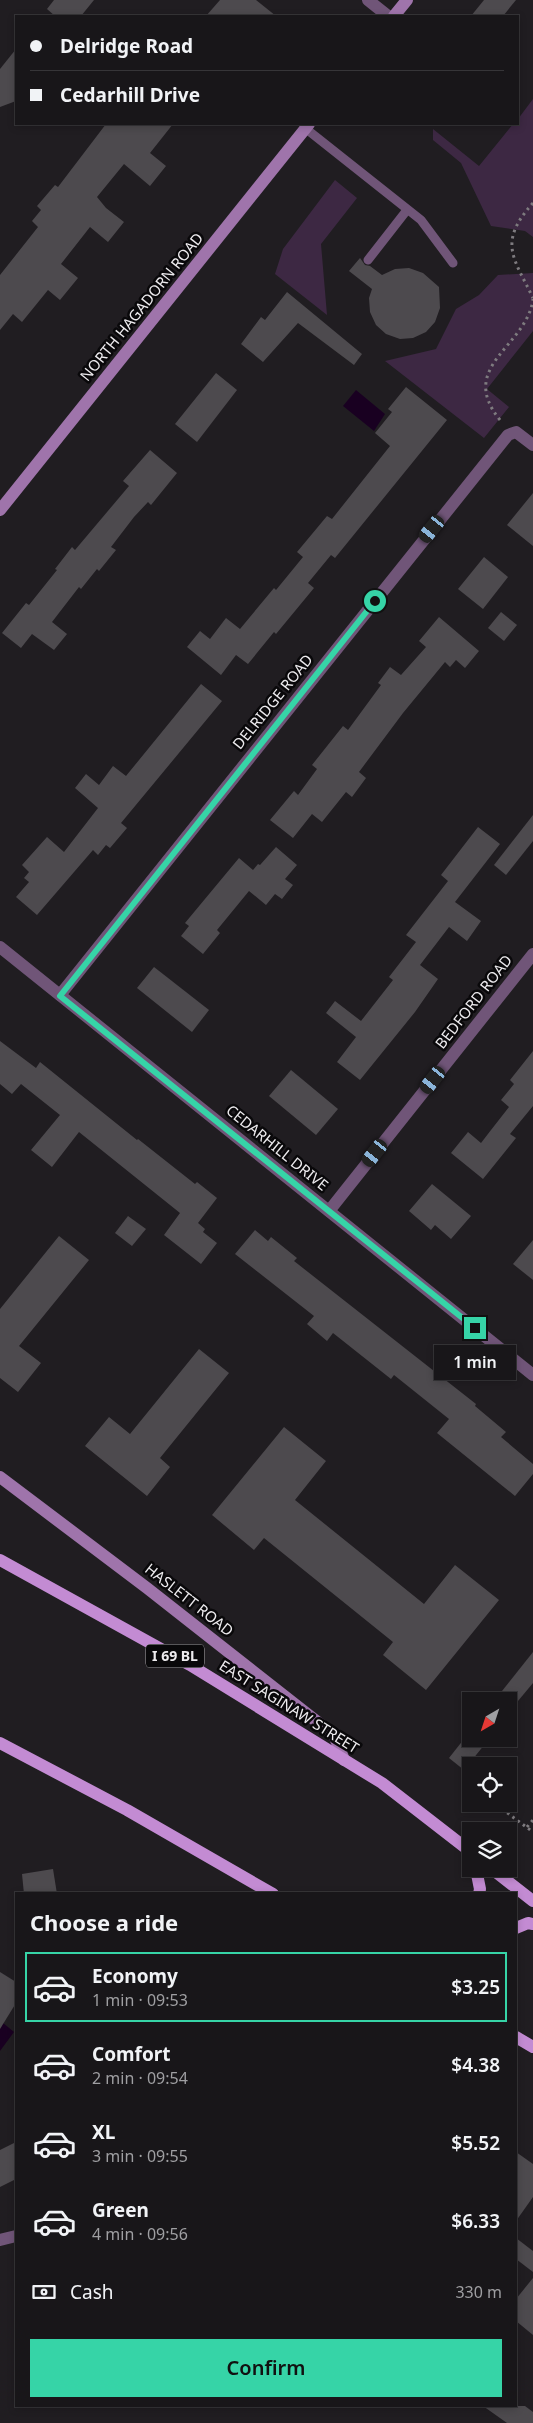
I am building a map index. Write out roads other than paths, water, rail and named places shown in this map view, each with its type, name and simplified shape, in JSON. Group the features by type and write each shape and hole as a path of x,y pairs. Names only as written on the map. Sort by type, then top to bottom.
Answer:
{"main road":[{"name":"EAST SAGINAW STREET","path":"0,1560 190,1665 382,1783 462,1845"},
{"path":"0,1736 33,1760"},
{"path":"0,1743 128,1810 270,1892"},
{"path":"478,1877 479,1892"},
{"path":"502,1877 533,1901"},
{"path":"517,1928 533,1924"},
{"path":"517,2038 533,2047"}],"street":[{"path":"368,0 387,15"},
{"path":"395,15 407,0"},
{"name":"NORTH HAGADORN ROAD","path":"0,510 307,126"},
{"name":"DELRIDGE ROAD","path":"60,996 512,432 533,445"},
{"name":"CEDARHILL DRIVE","path":"0,947 533,1375"},
{"name":"BEDFORD ROAD","path":"329,1211 533,954"},
{"name":"HASLETT ROAD","path":"0,1477 155,1594 334,1735 344,1760"},
{"path":"0,2240 15,2236"}],"lane":[{"path":"307,126 421,220 453,263"},
{"path":"368,260 407,210"}]}
